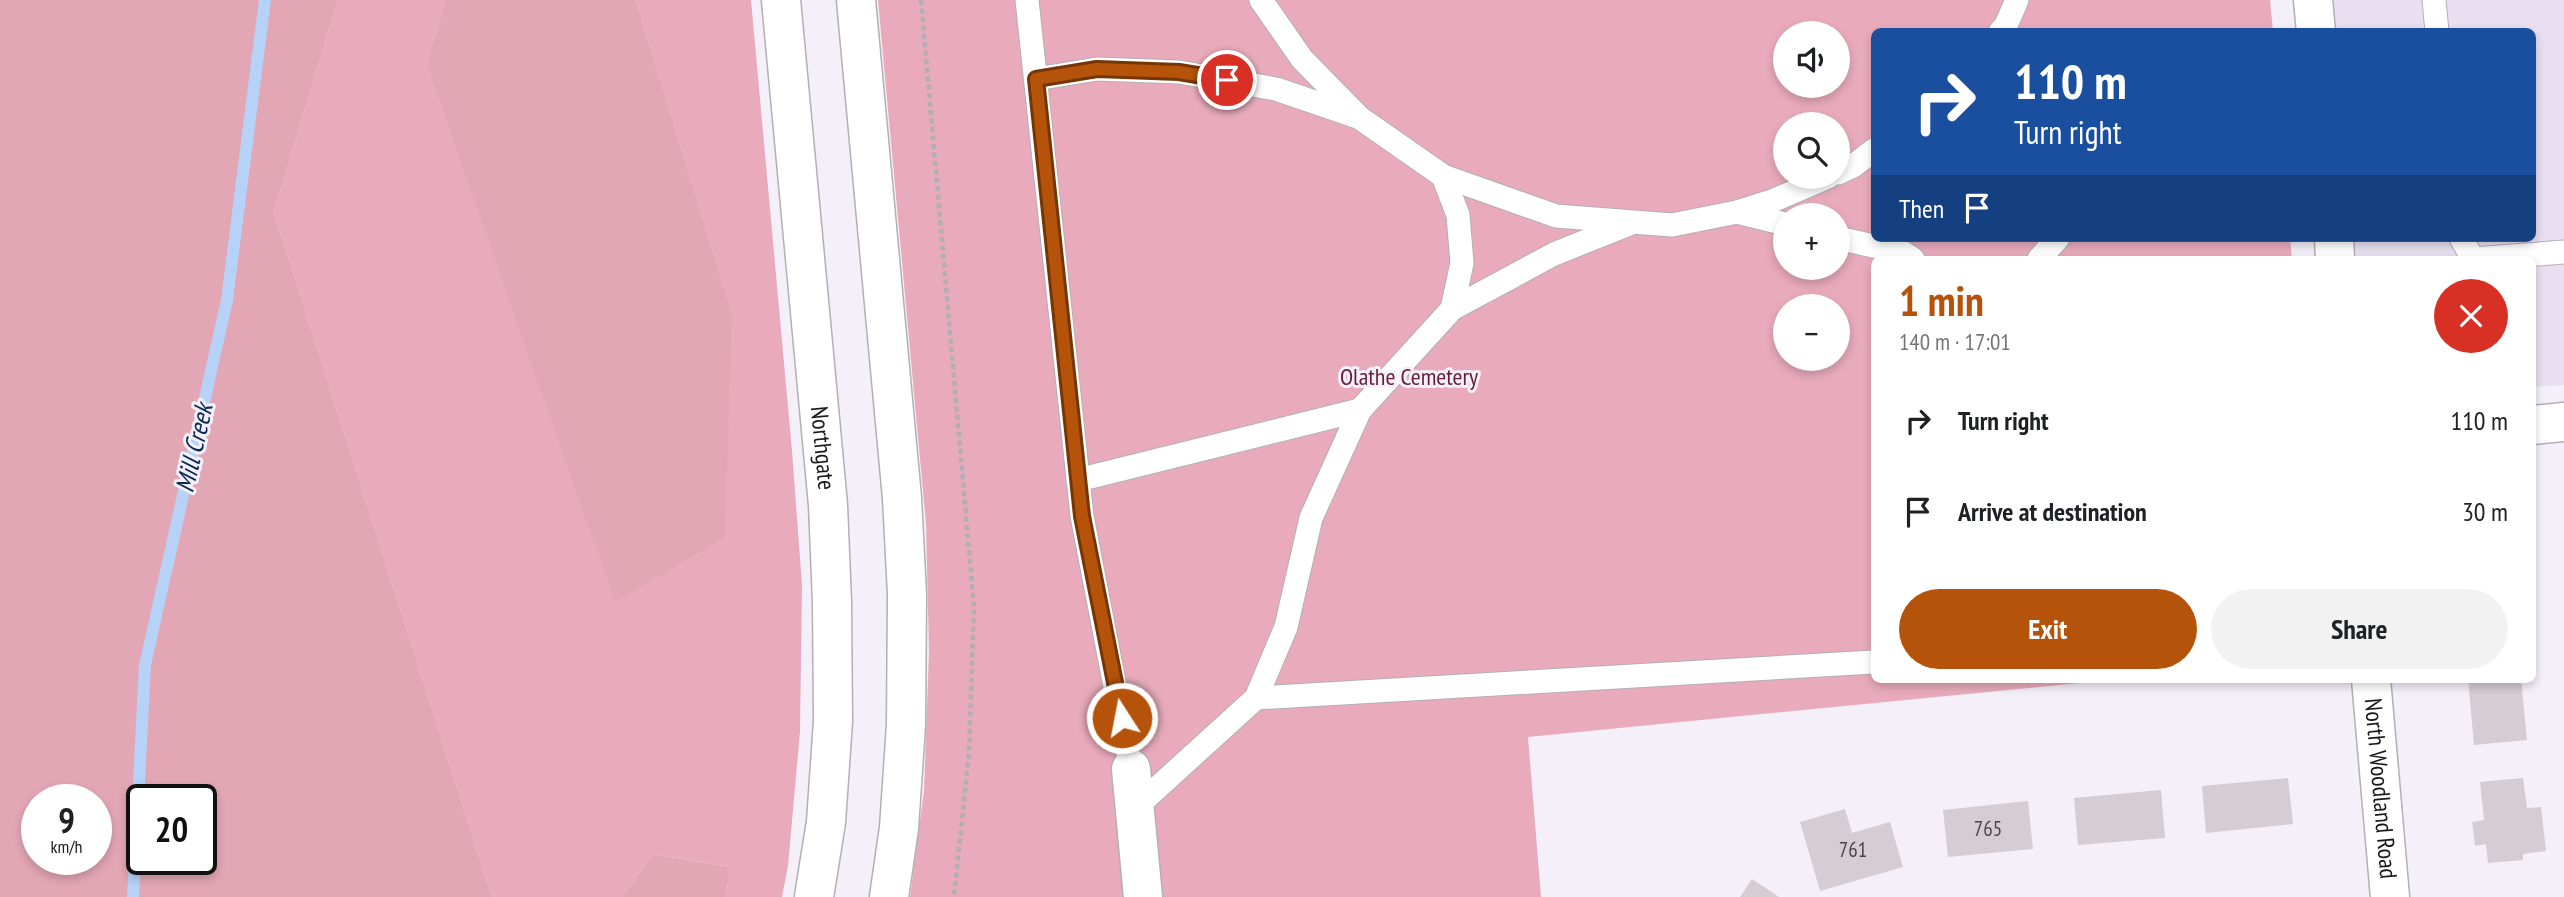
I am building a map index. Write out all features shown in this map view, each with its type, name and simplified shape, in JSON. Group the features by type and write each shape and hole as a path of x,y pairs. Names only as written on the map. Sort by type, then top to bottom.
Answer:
{"main road":[{"name":"Northgate","path":"781,0 828,505 832,602 833,721 826,822 814,897"},
{"path":"856,0 902,498 907,594 906,725 899,828 889,897"},
{"path":"2313,0 2316,28"},
{"path":"2536,425 2564,422"},
{"name":"North Woodland Road","path":"2371,683 2390,897"},
{"path":"1132,769 1143,897"}],"lane":[{"path":"1027,0 1082,516 1132,769"},
{"path":"1261,0 1301,60 1360,118 1443,176 1556,216 1672,225 1737,212 1800,189"},
{"path":"2003,28 2017,0"},
{"path":"2434,0 2437,28"},
{"path":"1036,79 1097,69 1179,72 1276,89 1360,118"},
{"path":"1850,167 1871,152"},
{"path":"1443,176 1458,215 1462,263 1452,309"},
{"path":"1737,212 1773,221"},
{"path":"1135,808 1256,698 1286,627 1311,518 1360,410 1452,309 1554,254 1633,222"},
{"path":"1850,241 1908,256"},
{"path":"1906,242 1917,256"},
{"path":"2042,256 2054,242"},
{"path":"2503,256 2564,252"},
{"path":"1078,480 1360,410"},
{"path":"1256,698 1871,662"}],"path":[{"path":"921,0 974,607 969,752 954,897"}],"shaded area":[{"path":"0,0 338,0 274,212 492,897 0,897"},
{"path":"445,0 636,0 732,312 725,537 615,602 426,65"},
{"path":"2333,0 2564,0 2564,385 2536,387 2536,256 2355,256 2353,242 2536,242 2536,28 2336,28"},
{"path":"652,854 730,867 726,897 622,897"}],"green space":[{"path":"338,0 445,0 426,65 616,602 732,312 636,0 751,0 802,585 800,731 788,866 782,897 726,897 730,867 652,854 622,897 492,897 274,212"},
{"name":"Olathe Cemetery","path":"878,0 2270,0 2273,28 1871,28 1871,242 2290,242 2292,256 1871,256 1871,683 2080,683 1528,737 1541,897 910,897 924,791 929,651 926,524"}],"building":[{"path":"2468,683 2521,683 2527,740 2474,745"},
{"path":"2288,778 2293,824 2206,833 2202,786"},
{"path":"2523,778 2527,808 2541,807 2546,851 2523,854 2523,860 2488,863 2486,844 2475,846 2472,822 2484,820 2480,782"},
{"path":"2161,790 2165,838 2078,845 2074,798"},
{"path":"2028,801 2033,849 1948,857 1943,810"},
{"path":"1845,809 1852,833 1890,822 1903,867 1820,891 1800,822"},
{"path":"1752,879 1779,897 1740,897"}],"waterway":[{"name":"Mill Creek","path":"133,897 145,665 227,300 265,0"}],"route":[{"path":"1122,718 1082,516 1036,79 1097,69 1179,72 1227,80"}]}
